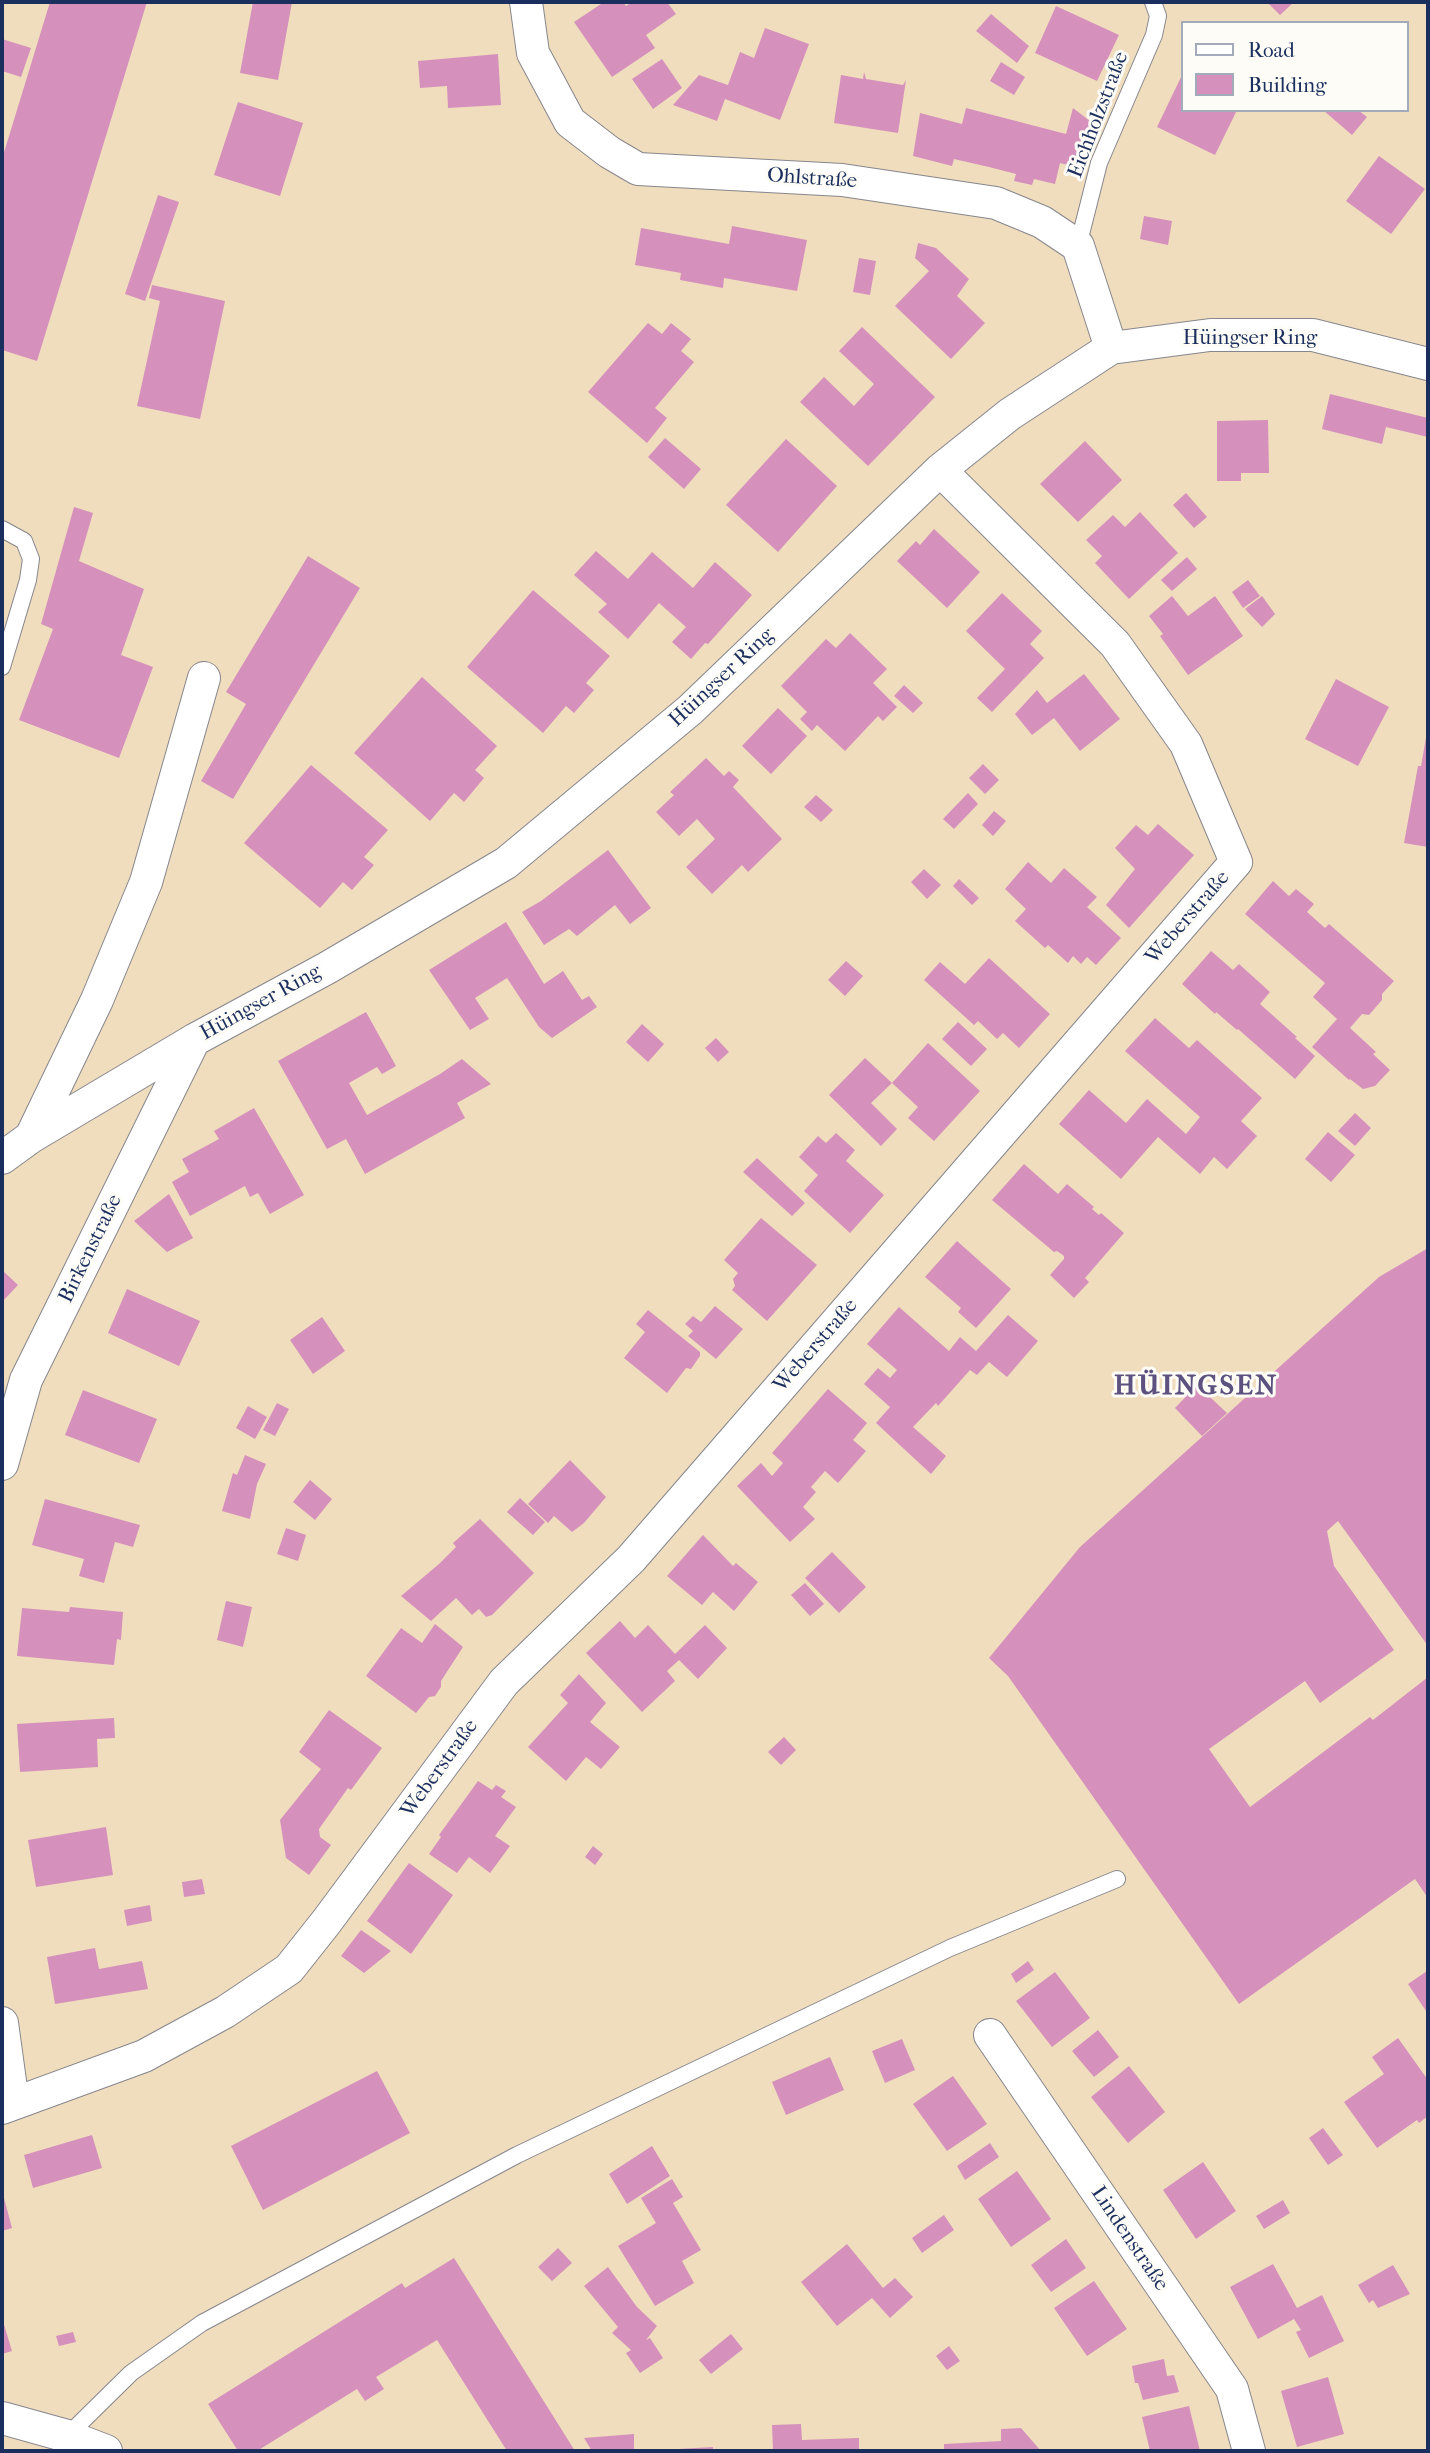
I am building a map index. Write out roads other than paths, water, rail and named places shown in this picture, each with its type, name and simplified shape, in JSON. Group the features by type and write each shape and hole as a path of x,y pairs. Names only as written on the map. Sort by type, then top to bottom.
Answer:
{"street":[{"name":"Ohlstraße","path":"526,2 533,53 570,122 609,152 638,169 842,180 996,203 1042,222 1078,246"},
{"path":"1078,246 1111,348"},
{"name":"Hüingser Ring","path":"2,1158 30,1137 194,1040 327,968 506,863 690,710 940,470 1010,414 1111,348 1210,335 1313,335 1428,364"},
{"name":"Weberstraße","path":"7,2106 144,2056 226,2012 289,1969 327,1922 504,1682 631,1559 1236,862 1186,744 1115,644 940,470"},
{"name":"Hüingser Ring","path":"30,1137 97,1000 146,882 204,678"},
{"name":"Birkenstraße","path":"2,1464 26,1380 194,1040"},
{"path":"2,2023 7,2106"},
{"name":"Lindenstraße","path":"990,2035 1232,2389 1249,2451"},
{"path":"2,2418 67,2436 106,2451"}],"lane":[{"name":"Eichholzstraße","path":"1078,246 1098,163 1154,36 1158,16 1153,2"},
{"path":"2,529 24,541 31,559 28,580 2,667"},
{"path":"67,2436 131,2373 202,2323 517,2155 950,1948 1117,1879"}],"district":[{"name":"HÜINGSEN","path":"1196,1387"}]}
